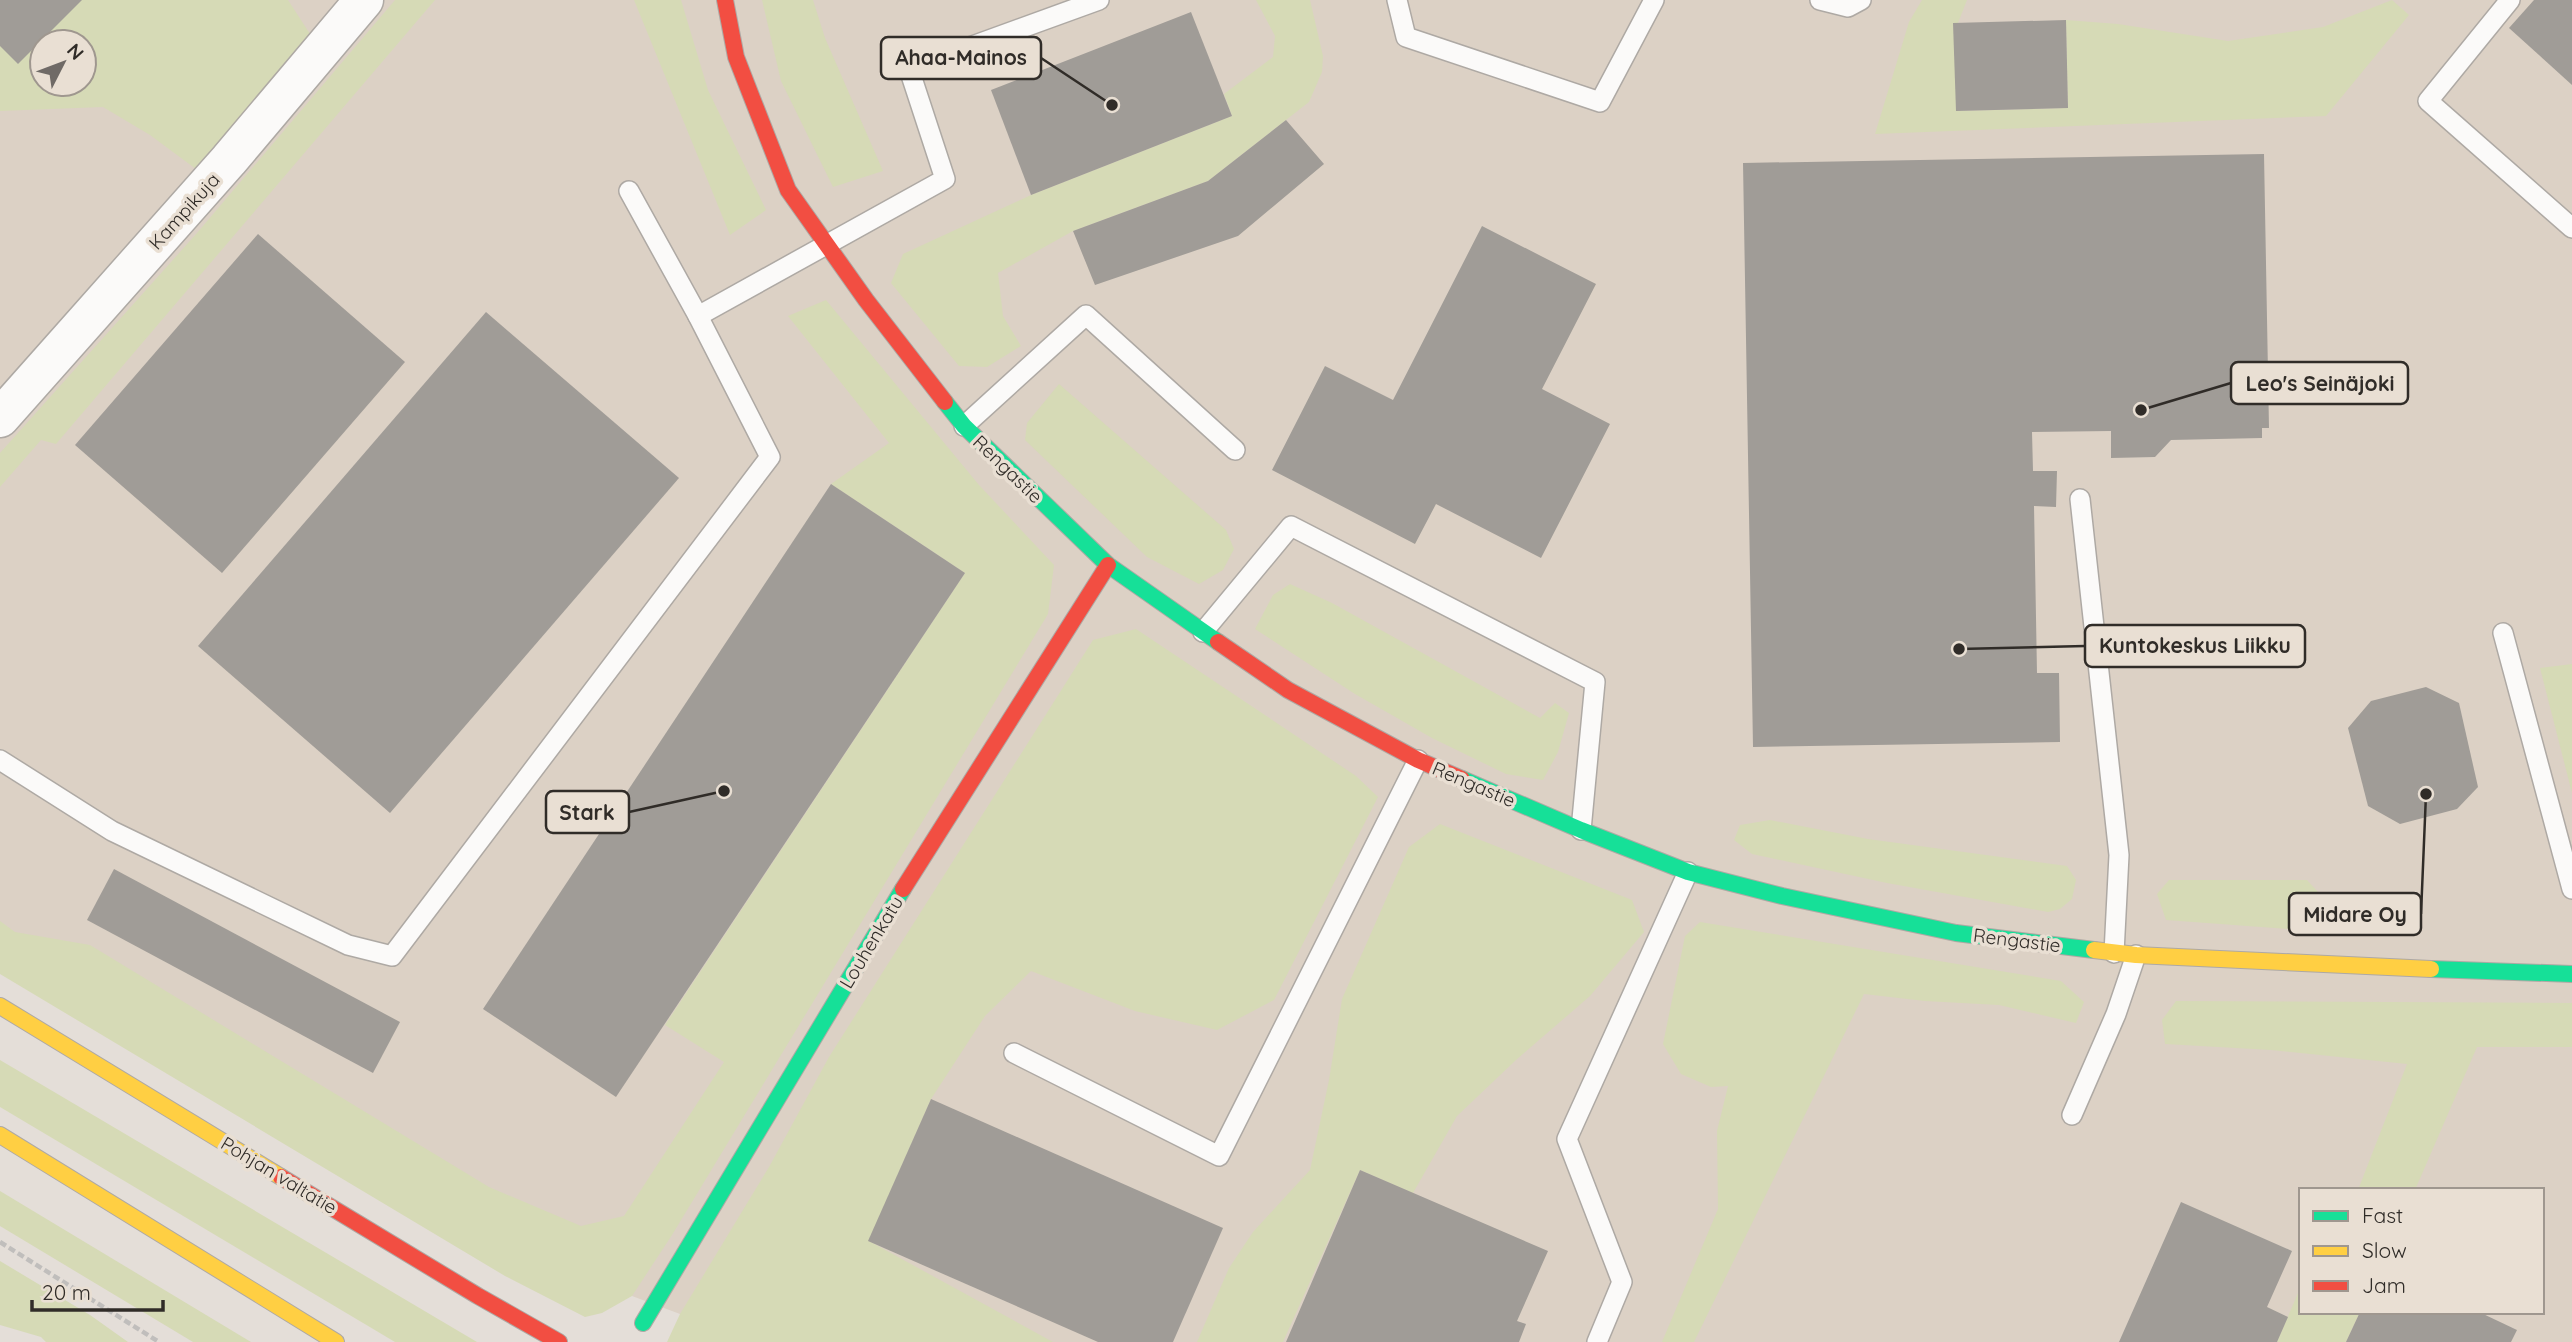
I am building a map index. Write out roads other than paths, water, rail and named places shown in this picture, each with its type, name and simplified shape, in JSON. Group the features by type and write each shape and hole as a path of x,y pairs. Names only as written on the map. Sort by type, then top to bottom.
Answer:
{"main road":[{"name":"Rengastie","path":"725,0 736,57 788,190 866,300 964,426 1108,565 1288,690 1418,760 1581,830 1688,872 1782,896 1956,933 2136,955 2358,967 2572,974"},
{"name":"Louhenkatu","path":"643,1323 927,848 1108,565"},
{"name":"Pohjan valtatie","path":"0,1006 478,1296 559,1342"},
{"path":"0,1135 336,1342"}],"street":[{"name":"Kampikuja","path":"0,418 229,160 364,0"}],"lane":[{"path":"698,316 945,179 909,69 1099,0"},
{"path":"1397,0 1406,37 1600,102 1654,0"},
{"path":"1820,0 1848,7 1861,0"},
{"path":"2510,0 2428,101 2572,228"},
{"path":"0,760 113,831 348,945 392,956 770,457 698,316 629,191"},
{"path":"964,426 1086,315 1235,450"},
{"path":"2080,499 2119,855 2114,953"},
{"path":"1203,632 1291,526 1595,682 1581,830"},
{"path":"2503,633 2572,889"},
{"path":"1014,1053 1219,1156 1418,760"},
{"path":"1597,1342 1622,1282 1567,1139 1688,872"},
{"path":"2072,1115 2116,1014 2136,955"}],"place":[{"name":"Ahaa-Mainos","path":"1112,105"},
{"name":"Leo's Seinäjoki","path":"2141,410"},
{"name":"Kuntokeskus Liikku","path":"1959,649"},
{"name":"Stark","path":"724,791"},
{"name":"Midare Oy","path":"2426,794"}]}
